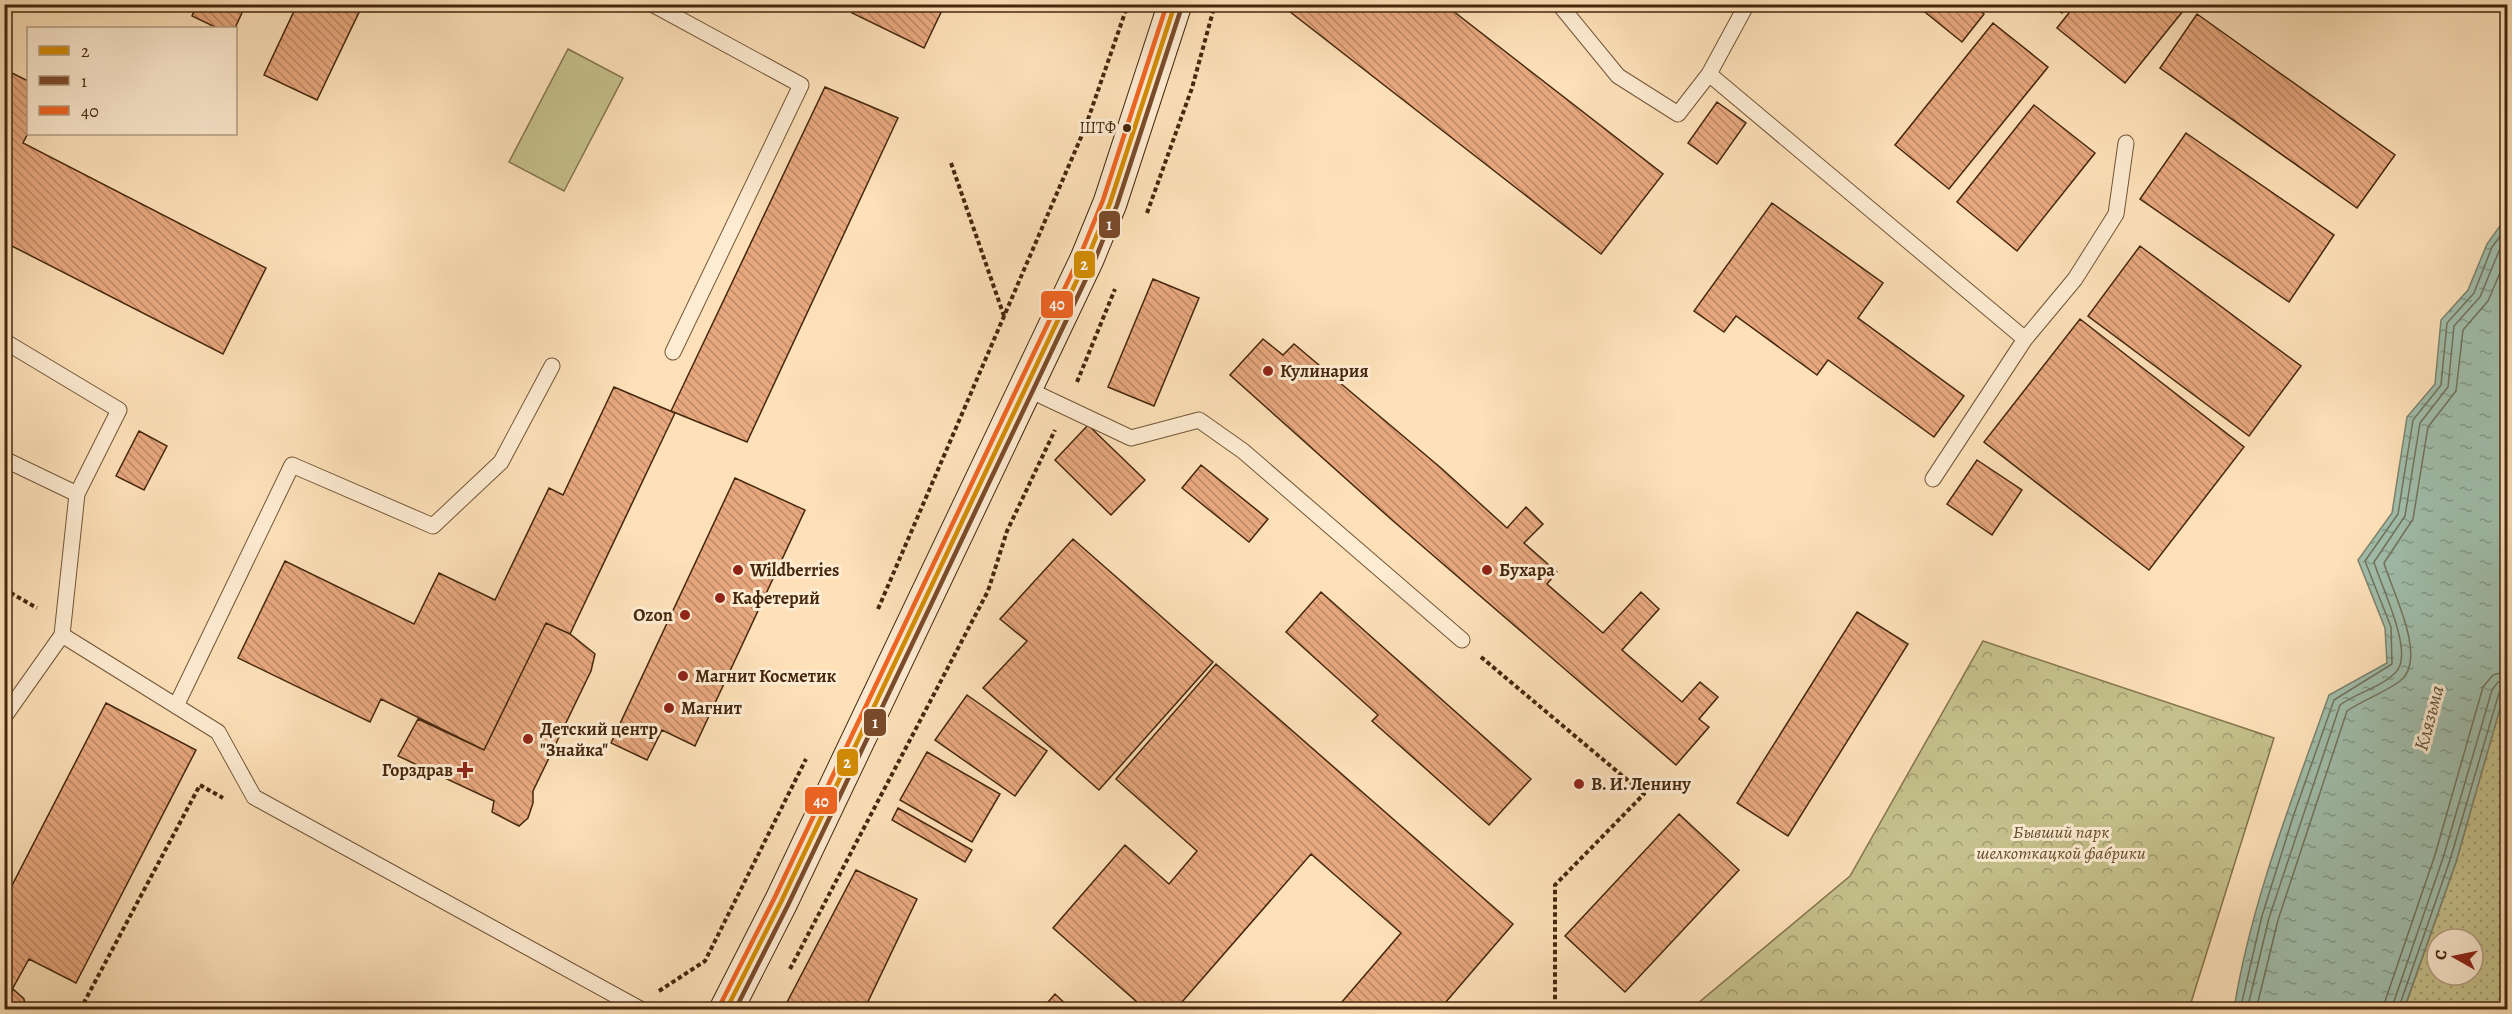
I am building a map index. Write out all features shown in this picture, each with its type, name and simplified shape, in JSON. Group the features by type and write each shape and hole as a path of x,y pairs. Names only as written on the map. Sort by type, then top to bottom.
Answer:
{"main road":[{"path":"726,1010 924,604 1087,260 1110,203 1175,4"}],"lane":[{"path":"652,4 801,85 673,352"},
{"path":"1559,4 1618,76 1678,114 1709,74 1747,4"},
{"path":"1709,74 2025,339"},
{"path":"1933,479 2025,339 2075,279 2116,214 2126,143"},
{"path":"4,341 119,410 76,494 63,630 4,717"},
{"path":"176,706 292,465 433,526 501,462 552,366"},
{"path":"1025,388 1131,438 1199,420 1244,451 1462,640"},
{"path":"4,459 76,494"},
{"path":"63,630 218,732 254,797 632,1008"}],"path":[{"path":"877,610 1085,128 1128,4"},
{"path":"951,163 1005,317"},
{"path":"788,973 988,591 1007,531 1055,430"},
{"path":"4,589 63,630"},
{"path":"1462,640 1644,794 1555,885 1555,1010"},
{"path":"632,1008 705,961 811,749"},
{"path":"80,1010 200,785 230,802"}],"green space":[{"path":"568,49 623,78 564,191 509,162"},
{"name":"Бывший парк шелкоткацкой фабрики","path":"1983,641 2274,738 2189,1009 1691,1009 1850,876"},
{"path":"2507,684 2507,1009 2404,1010 2425,950 2425,987 2485,987 2485,927 2433,927 2456,862"}],"water":[{"name":"Клязьма","path":"2507,216 2507,684 2456,862 2433,927 2425,927 2425,950 2404,1009 2234,1009 2251,929 2274,850 2329,695 2387,663 2385,628 2358,560 2392,513 2407,417 2435,384 2441,320 2468,290 2487,244"}],"building":[{"path":"197,4 246,4 235,27 215,27 192,16"},
{"path":"285,4 363,4 317,100 264,75 295,9"},
{"path":"856,4 945,4 924,48 852,13"},
{"path":"1280,4 1444,4 1663,174 1601,254"},
{"path":"1915,4 1972,4 1984,14 1962,42"},
{"path":"2047,4 2067,4 2062,13"},
{"path":"2076,4 2175,4 2183,11 2125,83 2057,28"},
{"path":"2197,14 2395,155 2357,208 2160,68"},
{"path":"1993,23 2048,67 1949,189 1895,145"},
{"path":"4,69 27,80 27,135 23,143 266,268 223,354 4,242"},
{"path":"825,87 898,118 747,442 671,411"},
{"path":"1717,102 1746,123 1717,164 1688,143"},
{"path":"2034,105 2095,153 2017,251 1957,202"},
{"path":"2186,133 2334,235 2289,302 2140,199"},
{"path":"1772,203 1883,283 1858,318 1964,396 1934,437 1828,360 1817,375 1736,316 1724,332 1694,311"},
{"path":"2140,246 2301,366 2249,436 2088,316"},
{"path":"1153,279 1199,298 1154,406 1108,387"},
{"path":"2080,319 2244,447 2149,570 1984,442"},
{"path":"1263,339 1283,355 1294,344 1441,468 1507,528 1526,507 1543,524 1524,543 1557,572 1547,584 1603,633 1641,592 1659,609 1622,650 1682,702 1700,682 1718,697 1699,719 1709,727 1676,765 1392,520 1230,375"},
{"path":"614,387 675,413 570,634 546,623 484,750 381,699 370,722 238,658 285,561 414,624 439,573 495,600 549,488 563,495"},
{"path":"1088,425 1145,480 1111,515 1055,460"},
{"path":"139,431 167,446 144,490 116,476"},
{"path":"1977,460 2022,490 1992,535 1947,504"},
{"path":"1201,465 1268,519 1249,542 1182,488"},
{"path":"735,478 805,510 695,746 662,730 647,760 611,743"},
{"path":"1073,539 1213,662 1099,790 983,688 1027,641 1000,619"},
{"path":"1321,592 1531,779 1489,825 1372,721 1378,715 1286,632"},
{"path":"1857,612 1908,644 1788,836 1737,803"},
{"path":"546,623 570,634 595,654 591,671 533,791 533,803 528,818 519,826 492,812 494,801 398,756 418,719 484,750"},
{"path":"1216,664 1513,924 1439,1010 1335,1010 1401,933 1311,854 1175,1010 1146,1010 1053,928 1125,845 1169,884 1197,851 1116,779"},
{"path":"967,695 1047,751 1015,796 935,740"},
{"path":"106,703 196,750 76,983 29,959 4,1004 4,901"},
{"path":"927,752 1000,794 972,842 900,800"},
{"path":"898,808 972,850 965,862 892,820"},
{"path":"1679,814 1739,870 1625,992 1565,936"},
{"path":"856,870 917,899 864,1010 783,1010"},
{"path":"13,989 24,999 26,1010 4,1010"},
{"path":"1055,994 1072,1010 1041,1010"}],"transit line":[{"name":"40","path":"719,1007 774,899 1080,256 1103,200 1167,4"},
{"name":"2","path":"726,1010 781,902 1087,259 1110,203 1175,4"},
{"name":"1","path":"735,1010 788,905 1094,262 1117,205 1182,6"}],"place":[{"name":"ШТФ","path":"1127,128"},
{"name":"Кулинария","path":"1268,371"},
{"name":"Wildberries","path":"738,570"},
{"name":"Бухара","path":"1487,570"},
{"name":"Кафетерий","path":"720,598"},
{"name":"Ozon","path":"685,615"},
{"name":"Магнит Косметик","path":"683,676"},
{"name":"Магнит","path":"669,708"},
{"name":"Детский центр \"Знайка\"","path":"528,739"},
{"name":"Горздрав","path":"465,770"},
{"name":"В. И. Ленину","path":"1579,784"}]}
